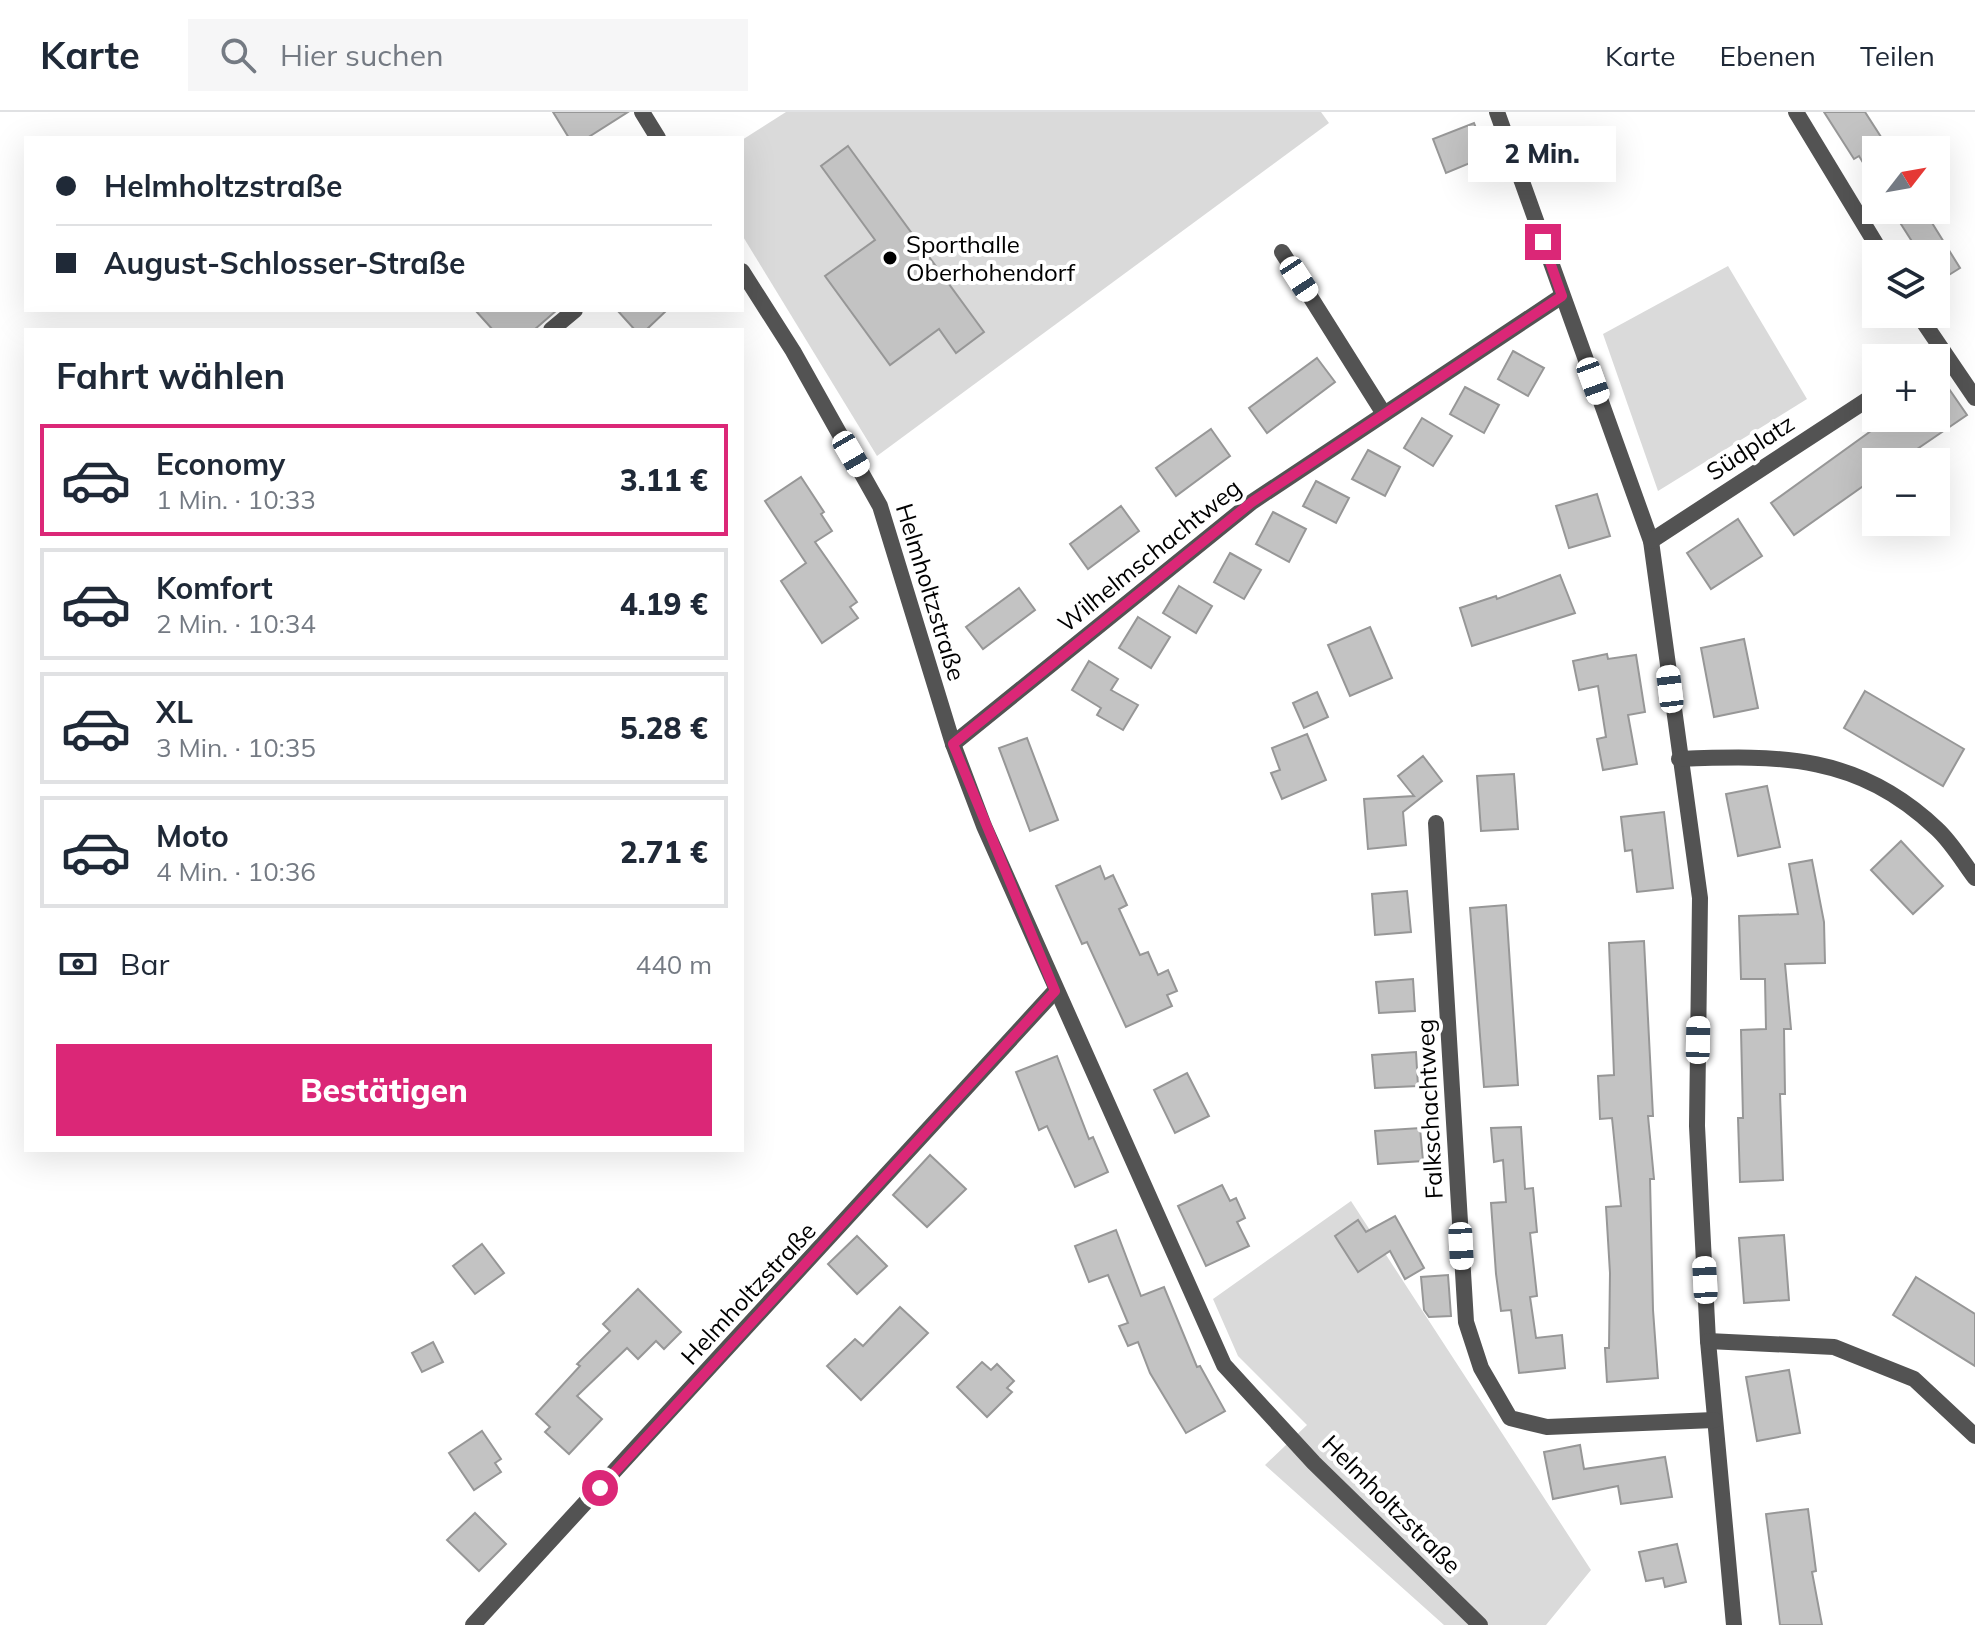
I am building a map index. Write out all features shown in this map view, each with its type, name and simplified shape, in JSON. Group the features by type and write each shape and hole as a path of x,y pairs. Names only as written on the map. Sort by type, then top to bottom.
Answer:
{"street":[{"path":"642,112 657,136"},
{"path":"1497,112 1651,541 1700,898 1697,1126 1708,1341 1734,1625"},
{"path":"1796,112 1874,240"},
{"path":"1282,252 1384,414"},
{"name":"Helmholtzstraße","path":"744,274 793,351 880,506 953,744 1055,991 1224,1365 1314,1463 1480,1625"},
{"name":"Wilhelmschachtweg","path":"953,744 1252,502 1562,296"},
{"path":"553,328 573,312"},
{"path":"1950,370 1975,398"},
{"name":"Südplatz","path":"1651,541 1862,403"},
{"path":"1679,759 1765,756 1826,764 1887,790 1939,830 1975,878"},
{"name":"Falkschachtweg","path":"1436,823 1466,1322 1481,1368 1510,1418 1547,1427 1714,1420"},
{"name":"Helmholtzstraße","path":"473,1625 1055,991"},
{"path":"1708,1341 1834,1347 1914,1379 1975,1436"}],"shaded area":[{"path":"786,112 1321,112 1329,123 877,456 744,238 744,139"},
{"path":"1728,266 1807,399 1658,491 1603,334"},
{"path":"1351,1201 1591,1570 1546,1625 1444,1625 1265,1465 1307,1425 1238,1356 1213,1299"}],"building":[{"path":"553,112 628,112 590,136 568,136"},
{"path":"1824,112 1865,112 1880,136 1862,136 1862,161 1859,156 1854,159"},
{"path":"1474,123 1487,156 1446,173 1433,139"},
{"name":"Sporthalle Oberhohendorf","path":"848,146 984,332 956,353 939,329 890,365 825,276 875,240 821,166"},
{"path":"1901,224 1933,224 1943,240 1911,240"},
{"path":"1950,252 1960,268 1950,274"},
{"path":"477,312 555,312 536,328 491,328"},
{"path":"619,312 665,312 648,328 633,328"},
{"path":"1513,351 1544,368 1528,396 1498,379"},
{"path":"1317,358 1335,382 1267,433 1249,408"},
{"path":"1465,387 1499,405 1484,433 1450,414"},
{"path":"1950,390 1967,415 1950,427"},
{"path":"1422,418 1452,436 1433,466 1404,448"},
{"path":"1211,429 1230,456 1176,496 1156,468"},
{"path":"1870,432 1942,432 1919,448 1862,448 1862,487 1794,535 1771,503"},
{"path":"1368,450 1400,467 1385,496 1352,479"},
{"path":"801,477 824,512 821,514 832,531 815,542 857,602 850,607 858,618 822,643 781,581 806,563 765,501"},
{"path":"1316,481 1349,498 1336,523 1303,506"},
{"path":"1597,494 1610,536 1569,548 1556,506"},
{"path":"1121,506 1139,531 1088,569 1070,544"},
{"path":"1273,512 1306,529 1289,562 1256,544"},
{"path":"1738,519 1762,556 1711,589 1687,553"},
{"path":"1230,553 1261,570 1244,599 1214,582"},
{"path":"1560,575 1575,613 1472,646 1460,608 1496,596 1497,599"},
{"path":"1179,586 1212,606 1196,633 1163,613"},
{"path":"1019,588 1035,610 983,649 966,627"},
{"path":"1138,617 1170,637 1151,668 1119,648"},
{"path":"1370,627 1392,678 1350,696 1328,645"},
{"path":"1744,639 1758,708 1714,717 1701,648"},
{"path":"1607,654 1608,659 1636,655 1645,712 1628,715 1637,764 1603,770 1597,739 1606,737 1598,686 1579,690 1573,661"},
{"path":"1089,661 1118,679 1111,690 1138,705 1123,730 1097,715 1101,708 1072,690"},
{"path":"1865,691 1964,749 1943,786 1844,728"},
{"path":"1317,692 1328,717 1304,728 1293,703"},
{"path":"1307,734 1326,780 1282,799 1271,773 1280,770 1272,748"},
{"path":"1027,738 1058,820 1030,831 999,748"},
{"path":"1423,756 1442,781 1403,812 1406,845 1368,849 1364,799 1414,796 1398,776"},
{"path":"1514,774 1518,829 1481,831 1477,776"},
{"path":"1767,786 1780,847 1738,856 1726,794"},
{"path":"1664,812 1673,888 1637,892 1632,850 1625,851 1621,817"},
{"path":"1901,841 1943,886 1913,914 1871,870"},
{"path":"1812,860 1824,922 1825,963 1785,964 1791,1029 1784,1029 1785,1094 1780,1094 1783,1180 1740,1182 1738,1118 1743,1118 1741,1030 1766,1029 1765,979 1741,979 1739,916 1798,914 1789,864"},
{"path":"1100,866 1105,879 1113,875 1127,905 1119,909 1140,955 1148,952 1158,975 1168,970 1177,991 1167,995 1172,1006 1126,1027 1087,942 1082,944 1056,886"},
{"path":"1407,891 1411,932 1375,935 1372,894"},
{"path":"1506,905 1518,1085 1484,1087 1470,908"},
{"path":"1644,941 1653,1116 1648,1116 1654,1179 1650,1179 1658,1378 1607,1382 1605,1348 1609,1348 1610,1273 1606,1207 1621,1206 1612,1118 1600,1119 1598,1076 1614,1075 1609,943"},
{"path":"1413,979 1415,1011 1379,1013 1376,982"},
{"path":"1416,1052 1418,1086 1375,1088 1372,1055"},
{"path":"1057,1056 1089,1139 1093,1137 1108,1172 1075,1187 1047,1126 1039,1130 1016,1072"},
{"path":"1187,1073 1209,1116 1175,1133 1154,1090"},
{"path":"1521,1127 1525,1189 1533,1188 1537,1232 1530,1233 1537,1296 1530,1297 1536,1338 1562,1335 1565,1368 1519,1373 1511,1310 1501,1311 1496,1274 1491,1203 1506,1202 1503,1160 1494,1162 1491,1128"},
{"path":"1420,1128 1423,1161 1378,1164 1375,1131"},
{"path":"930,1155 966,1189 927,1227 893,1195"},
{"path":"1222,1185 1230,1201 1236,1198 1245,1218 1237,1222 1249,1246 1206,1266 1178,1206"},
{"path":"1395,1216 1424,1268 1405,1279 1390,1251 1358,1272 1335,1236 1358,1220 1366,1232"},
{"path":"1116,1230 1141,1296 1164,1287 1197,1367 1200,1366 1225,1411 1186,1433 1150,1373 1138,1342 1128,1346 1119,1326 1128,1323 1108,1275 1089,1282 1075,1246"},
{"path":"1784,1235 1789,1300 1744,1303 1739,1238"},
{"path":"857,1236 887,1266 857,1294 828,1264"},
{"path":"482,1244 504,1273 475,1294 453,1266"},
{"path":"1448,1275 1451,1316 1429,1317 1424,1310 1421,1277"},
{"path":"1916,1277 1975,1314 1975,1366 1893,1315"},
{"path":"638,1289 681,1332 664,1349 656,1341 638,1359 627,1348 577,1396 602,1419 569,1454 545,1432 550,1427 536,1414 580,1366 577,1364 610,1331 603,1324"},
{"path":"900,1307 928,1333 861,1400 827,1366 855,1339 863,1346"},
{"path":"433,1342 443,1362 422,1372 412,1353"},
{"path":"982,1362 991,1370 997,1364 1014,1381 1007,1388 1012,1392 987,1417 957,1387"},
{"path":"1789,1370 1800,1433 1757,1441 1746,1377"},
{"path":"482,1431 501,1459 495,1463 501,1472 474,1490 449,1453"},
{"path":"1580,1445 1584,1469 1665,1457 1672,1497 1621,1504 1618,1486 1553,1499 1544,1452"},
{"path":"1808,1509 1816,1571 1812,1572 1822,1625 1780,1625 1766,1514"},
{"path":"475,1513 506,1544 479,1571 447,1540"},
{"path":"1677,1544 1686,1582 1665,1587 1663,1578 1646,1581 1639,1552"}],"place":[{"name":"Sporthalle Oberhohendorf","path":"890,258"}],"route":[{"path":"600,1488 1055,991 984,826 953,744 1252,502 1562,296 1543,242"}]}
